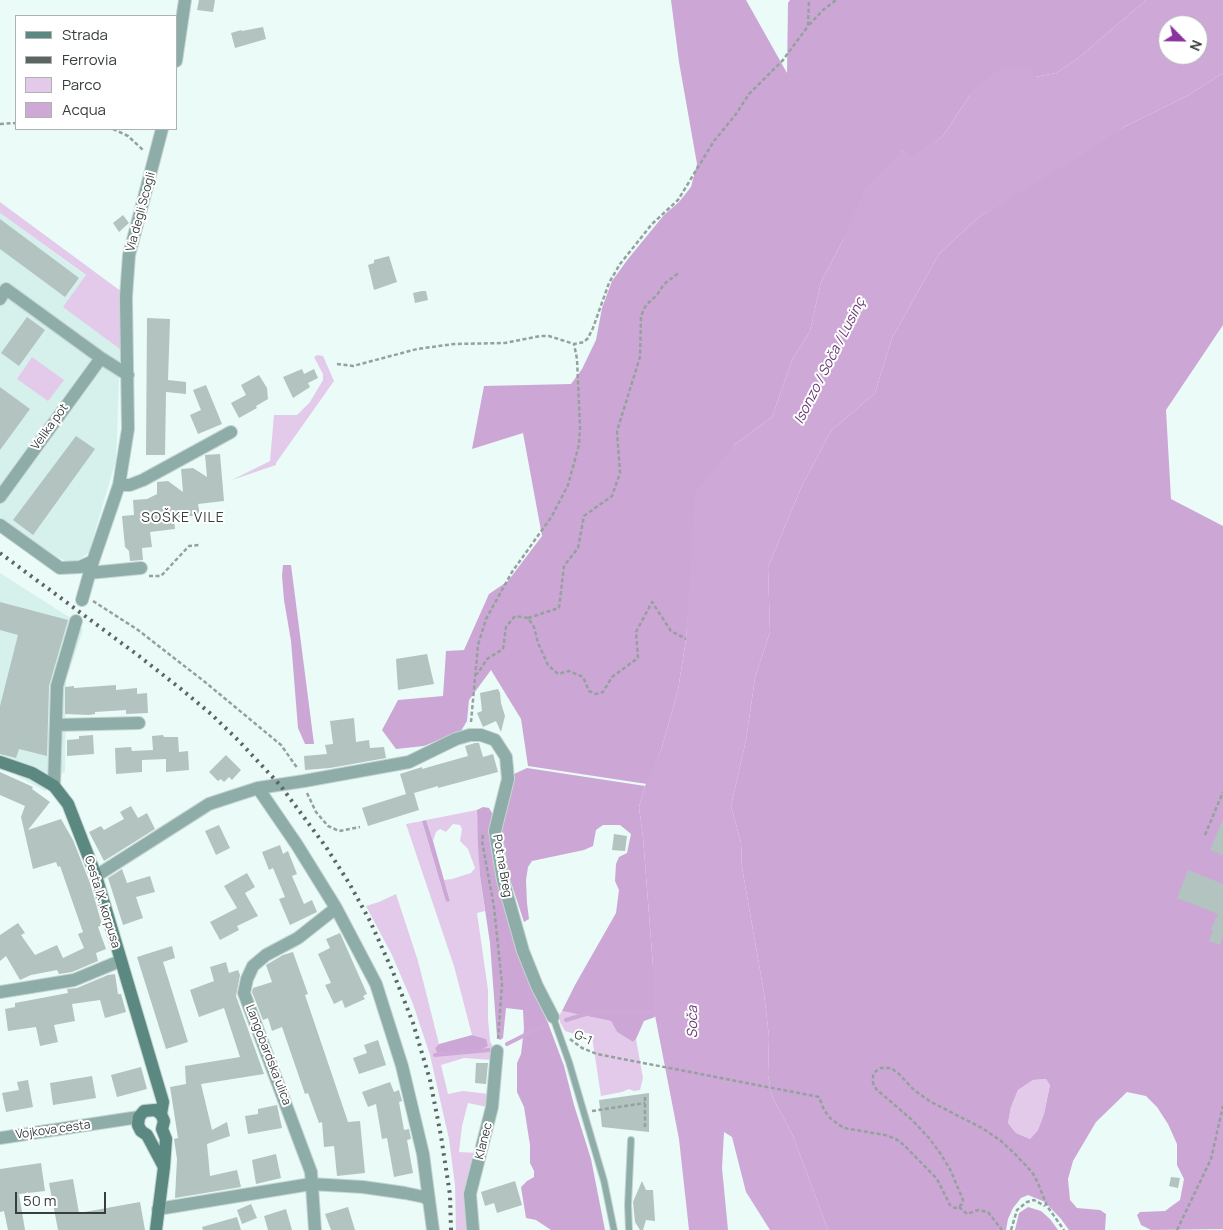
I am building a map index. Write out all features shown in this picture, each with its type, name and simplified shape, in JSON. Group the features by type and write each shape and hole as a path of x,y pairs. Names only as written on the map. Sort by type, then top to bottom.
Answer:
{"main road":[{"name":"Cesta IX. korpusa","path":"0,762 32,773 54,786 68,804 96,876 163,1102 161,1114 164,1121 162,1129 166,1139 156,1230"},
{"path":"156,1079 143,1123 164,1167"},
{"path":"143,1123 154,1110 161,1114"},
{"path":"143,1123 155,1134 162,1129"}],"street":[{"path":"178,47 185,0"},
{"name":"Via degli Scogli","path":"128,375 126,297 130,255 162,130"},
{"path":"0,299 6,290 128,375 128,429 119,486 82,598"},
{"name":"Velika pot","path":"0,497 101,358"},
{"path":"119,486 130,485 143,480 231,432"},
{"path":"0,525 60,568 141,568"},
{"path":"54,786 57,686 76,620"},
{"path":"56,725 139,722"},
{"path":"96,876 209,804 258,788 409,762 456,739 470,735"},
{"name":"Pot na Breg","path":"470,735 480,735 495,740 506,758 508,779 495,831 503,880 523,951 537,986 553,1016"},
{"path":"258,788 297,845 336,908 376,984 400,1057 423,1154 433,1230"},
{"name":"Langobardska ulica","path":"311,1184 311,1172 244,992 253,966 266,956 298,938 336,908"},
{"path":"0,992 74,980 120,961"},
{"name":"Klanec","path":"473,1230 470,1194 492,1108 497,1051"},
{"name":"Vojkova cesta","path":"0,1138 107,1123 143,1123"},
{"path":"158,1209 311,1184 372,1188 424,1197 429,1200"},
{"path":"311,1184 315,1230"}],"lane":[{"name":"Pot na Breg","path":"553,1016 562,1040 604,1181 614,1230"},
{"path":"629,1230 628,1205 631,1140"}],"path":[{"path":"808,26 809,0"},
{"path":"337,364 353,366 436,346 505,343 540,336 550,336 574,344 584,342 593,328 609,283 620,264 652,224 678,200 714,140 736,114 749,94 783,60 822,10 836,0"},
{"path":"0,124 15,123"},
{"path":"115,130 128,136 142,148 154,163"},
{"path":"474,675 478,673 487,659 503,649 506,627 515,616 528,618 559,608 564,566 578,548 584,516 612,496 620,473 617,431 640,356 641,316 646,305 657,295 664,284 680,272"},
{"path":"470,735 478,645 489,612 512,572 552,516 568,485 579,445 577,359 574,344"},
{"path":"141,568 149,576 161,576 189,546 199,545"},
{"path":"82,598 138,630 206,682 281,745 294,762 304,781 308,797 316,812 328,826 339,831 360,827"},
{"path":"528,618 534,627 538,644 548,665 558,674 569,671 582,678 589,691 596,694 603,692 612,677 638,658 636,632 652,602 671,631 686,640"},
{"path":"1205,834 1223,792"},
{"path":"483,832 482,841 494,906 502,984 497,1051"},
{"name":"G-1","path":"562,1040 570,1039 582,1048 597,1054 819,1097 824,1110 831,1119 844,1128 885,1135 896,1139 905,1146 937,1180 950,1205 955,1208 959,1207"},
{"path":"1002,1230 988,1212 978,1210 967,1214 959,1207 963,1200 950,1169 940,1153 929,1138 902,1110 876,1089 873,1083 873,1076 881,1068 890,1068 914,1090 931,1102 982,1128 1001,1141 1032,1172 1047,1206 1064,1230"},
{"path":"645,1096 645,1127"},
{"path":"584,1112 645,1103"},
{"path":"1177,1230 1211,1159 1223,1106"},
{"path":"1218,1133 1223,1128"},
{"path":"1011,1230 1017,1210 1027,1202 1034,1200 1047,1206"}],"shaded area":[{"path":"671,0 746,0 787,73 788,3 790,0 1146,0 1077,59 1056,73 970,95 943,136 911,158 902,150 843,240 821,282 810,331 792,360 772,417 734,445 690,590 686,639 678,690 661,750 647,784 528,766 521,719 491,670 469,700 467,721 461,731 424,746 396,749 382,730 398,700 443,696 446,651 464,650 489,594 508,581 542,536 523,433 472,449 484,386 571,384 582,369 596,340 602,308 612,281 664,215 679,202 691,187 697,164 679,62"},
{"path":"1223,73 1223,325 1166,410 1171,499 1223,526 1223,1229 1151,1230 1141,1225 1137,1215 1140,1212 1165,1211 1180,1200 1184,1179 1177,1165 1177,1144 1168,1124 1157,1107 1146,1096 1127,1092 1096,1122 1073,1161 1068,1179 1070,1200 1077,1208 1100,1210 1106,1214 1105,1230 1069,1230 1045,1202 1028,1195 1021,1198 1013,1208 1006,1230 828,1230 793,1136 772,1096 768,1075 769,1037 764,993 742,867 741,843 731,806 746,740 755,678 770,632 768,567 801,488 831,431 875,393 892,338 939,254 979,217 1124,127 1187,96","holes":["1046,1079 1050,1085 1044,1114 1038,1130 1030,1139 1016,1133 1008,1123 1011,1107 1018,1090 1033,1080"]},
{"path":"0,213 122,302 116,460 89,552 74,564 54,556 0,517"},
{"path":"283,565 291,565 314,744 305,744 298,728 291,641 284,600"},
{"path":"0,573 72,619 83,630 66,680 65,771 45,791 0,766"},
{"path":"527,768 645,786 639,807 653,966 655,1017 644,1021 633,1042 617,1032 611,1021 562,1011 616,913 619,890 615,881 616,864 619,857 627,853 631,834 620,825 603,825 596,830 593,846 584,850 532,861 528,867 526,880 529,919 524,922 505,864 499,822 513,784 514,774"},
{"path":"483,807 489,808 492,813 491,847 529,982 548,1023 564,1066 591,1159 605,1230 551,1230 536,1220 526,1218 521,1187 534,1177 534,1171 530,1163 530,1145 524,1107 517,1092 517,1063 521,1054 524,1029 523,1010 506,1008 503,1038 500,1040 497,1037 490,943 480,876 477,810"},
{"path":"426,820 450,901 446,902 422,821"},
{"path":"472,1035 486,1039 488,1046 482,1049 437,1053 435,1048 439,1044"},
{"path":"1028,1207 1041,1211 1058,1230 1015,1230 1019,1213"}],"green space":[{"path":"0,202 122,292 123,341 120,349 63,307 86,275 0,213"},
{"path":"318,355 323,356 334,381 276,465 232,480 270,461 274,415 297,415 310,402 323,380 323,374 314,357"},
{"path":"32,357 64,380 48,401 17,379"},
{"path":"477,810 480,876 485,911 477,913 488,990 490,1041 493,1047 492,1060 464,1058 441,1065 448,1094 463,1091 489,1094 487,1107 468,1103 462,1126 459,1152 477,1153 467,1230 456,1230 455,1185 449,1139 430,1055 413,1004 392,955 366,906 396,894 418,961 439,1044 435,1048 437,1053 488,1046 485,1039 472,1035 454,966 406,824 422,821 446,902 450,900 444,880 471,873 475,868 468,849 460,841 462,829 460,825 453,824 446,832 440,829 436,832 433,841 426,820"},
{"path":"562,1011 611,1021 617,1032 633,1042 636,1039 643,1078 640,1090 634,1091 629,1089 601,1096 592,1037 589,1033 575,1034 565,1031 559,1016"},
{"path":"1046,1079 1050,1084 1044,1114 1038,1130 1030,1139 1016,1133 1008,1123 1011,1107 1018,1090 1033,1080"}],"water":[{"path":"1146,0 1223,0 1223,73 1187,96 1124,127 1080,157 979,217 939,254 892,338 875,393 831,431 801,488 768,567 770,632 755,678 746,740 731,806 741,843 742,867 764,993 769,1037 768,1075 772,1096 793,1136 828,1230 770,1230 746,1192 732,1137 724,1132 722,1168 728,1230 689,1230 679,1139 653,1005 653,966 639,807 645,786 661,750 678,690 686,639 695,492 734,445 772,417 792,360 810,331 821,282 843,240 865,188 902,150 911,157 943,136 974,89 1002,67 1031,68 1035,77 1056,73 1077,59"}],"building":[{"path":"199,0 215,0 213,12 197,10"},
{"path":"263,27 266,39 235,48 231,33"},
{"path":"123,215 129,223 119,232 113,223"},
{"path":"0,219 79,278 65,297 0,249"},
{"path":"389,256 397,282 374,290 368,265 374,263 374,260"},
{"path":"426,291 428,300 415,303 413,293"},
{"path":"27,317 45,330 19,366 1,353"},
{"path":"147,318 170,319 168,380 186,382 186,394 166,392 165,455 146,455"},
{"path":"302,369 304,374 314,369 318,378 308,383 310,387 293,398 283,377"},
{"path":"259,375 267,388 268,399 239,418 231,403 246,395 241,385"},
{"path":"206,385 222,424 198,434 190,415 201,410 193,390"},
{"path":"0,387 30,409 0,450"},
{"path":"76,436 95,449 33,535 13,520"},
{"path":"220,454 224,501 198,504 200,515 174,518 175,529 150,532 152,547 142,548 143,560 130,561 129,551 125,547 122,516 134,515 133,500 147,499 157,494 157,482 168,481 183,492 181,469 193,468 207,477 205,455"},
{"path":"0,602 68,620 49,686 47,756 19,749 16,758 0,754 0,706 18,635 0,630"},
{"path":"427,654 434,684 398,690 396,659"},
{"path":"116,685 116,690 137,688 137,694 147,693 148,713 126,714 126,710 95,712 95,714 89,715 65,714 65,687"},
{"path":"498,689 505,716 501,732 496,721 483,727 477,713 482,711 480,693"},
{"path":"354,718 356,742 369,740 370,748 384,747 386,758 330,768 305,770 304,756 327,754 325,745 333,744 330,721"},
{"path":"93,735 94,754 67,756 67,740 79,739 79,736"},
{"path":"163,735 164,737 178,737 179,752 188,751 189,770 166,772 166,759 142,760 142,772 116,774 115,748 131,747 132,751 153,750 152,736"},
{"path":"479,743 483,757 493,754 498,772 414,793 419,810 368,826 362,808 406,794 400,774 468,756 465,746"},
{"path":"226,755 241,770 232,780 229,777 224,782 221,779 218,781 209,772"},
{"path":"0,772 33,787 32,789 50,802 28,830 61,819 73,840 90,883 102,925 98,927 106,949 96,953 98,961 72,972 59,974 57,970 31,975 20,980 6,956 0,961 0,935 18,923 25,933 21,935 35,955 57,945 63,958 84,948 78,934 83,932 60,866 58,867 56,862 33,869 21,817 25,806 0,795"},
{"path":"131,806 138,818 147,813 155,829 104,861 89,832 101,826 104,830 124,819 120,812"},
{"path":"1223,819 1223,855 1210,850"},
{"path":"219,825 230,848 216,855 205,831"},
{"path":"614,834 627,836 625,851 612,850"},
{"path":"280,845 283,854 288,851 297,874 292,876 304,904 312,900 317,912 290,925 279,899 285,897 273,868 269,870 262,852"},
{"path":"122,869 127,883 150,876 155,892 136,897 143,918 123,925 108,878"},
{"path":"1188,870 1223,884 1223,936 1220,945 1209,941 1213,930 1211,929 1218,914 1177,898"},
{"path":"247,873 255,887 245,893 258,916 237,926 239,930 220,940 210,922 237,908 224,886"},
{"path":"340,933 367,994 363,996 365,999 345,1008 342,1000 334,1004 325,985 331,983 318,954 330,948 326,939"},
{"path":"172,946 175,958 163,962 188,1042 166,1049 137,957"},
{"path":"293,952 308,994 305,995 348,1122 360,1121 365,1173 337,1176 334,1146 324,1147 322,1122 319,1123 308,1093 305,1094 282,1027 272,1031 268,1018 263,1020 252,992 253,988 272,982 266,965 283,955"},
{"path":"226,962 229,973 238,970 240,975 236,996 264,1074 201,1084 212,1130 227,1122 230,1136 207,1144 210,1176 237,1170 241,1187 175,1198 177,1159 174,1139 178,1138 170,1087 186,1084 185,1066 240,1057 224,1008 199,1017 190,990 214,981 210,967"},
{"path":"115,974 118,994 121,994 126,1012 105,1018 100,1000 72,1004 75,1021 54,1025 58,1042 40,1046 36,1027 8,1031 5,1009 15,1007 15,1003 68,993 67,989 77,988"},
{"path":"378,1040 386,1065 359,1074 353,1058 367,1053 364,1045"},
{"path":"476,1063 488,1063 486,1084 475,1083"},
{"path":"141,1067 147,1089 117,1097 111,1075"},
{"path":"92,1076 96,1098 53,1105 50,1083"},
{"path":"28,1080 33,1107 6,1112 2,1093 19,1090 17,1082"},
{"path":"390,1082 394,1092 399,1090 402,1101 399,1102 404,1130 409,1129 411,1139 407,1140 413,1173 394,1177 387,1138 382,1139 376,1104 368,1107 362,1092"},
{"path":"649,1093 649,1132 602,1127 599,1100"},
{"path":"277,1105 282,1128 248,1134 245,1116 258,1114 258,1109"},
{"path":"276,1154 281,1178 256,1184 252,1160"},
{"path":"41,1163 45,1191 19,1194 25,1230 8,1230 4,1211 0,1212 0,1169"},
{"path":"1171,1177 1180,1178 1178,1188 1169,1186"},
{"path":"73,1179 79,1213 140,1202 145,1230 58,1230 49,1183"},
{"path":"515,1181 522,1205 497,1213 494,1203 485,1206 481,1192"},
{"path":"642,1181 646,1190 653,1190 655,1221 646,1220 643,1230 640,1230 635,1222 633,1202"},
{"path":"251,1204 257,1218 242,1224 237,1210"},
{"path":"348,1207 355,1230 331,1230 325,1214"},
{"path":"286,1209 292,1230 268,1230 264,1216"},
{"path":"237,1217 241,1230 203,1230 202,1227"}],"waterway":[{"path":"566,1020 593,1012 657,1012"},
{"path":"507,1044 543,1026"},
{"path":"435,1055 489,1050"}],"railway":[{"path":"0,553 139,656 211,714 280,785 326,847 370,921 413,1023 430,1080 441,1136 450,1195 451,1230"}],"district":[{"name":"SOŠKE VILE","path":"183,518"}],"water label":[{"name":"Isonzo / Soča / Lusinç","path":"830,361"},
{"name":"Soča","path":"693,1022"}]}
